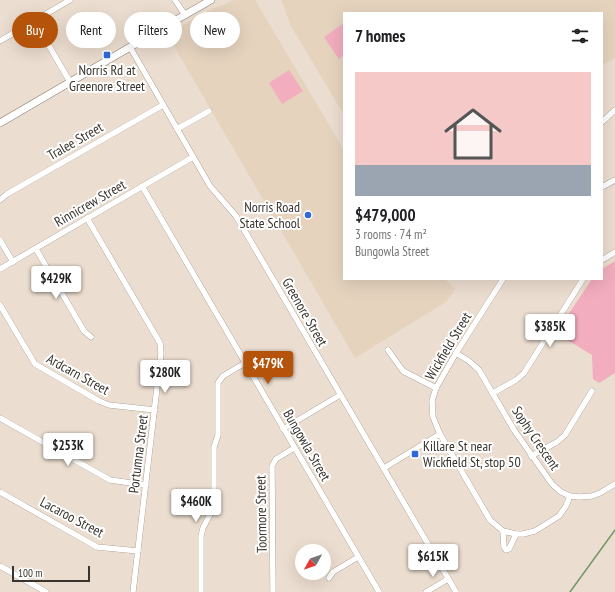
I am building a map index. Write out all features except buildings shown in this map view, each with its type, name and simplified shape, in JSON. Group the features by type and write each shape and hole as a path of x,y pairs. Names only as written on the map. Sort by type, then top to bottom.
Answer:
{"main road":[{"path":"184,16 211,0"},
{"path":"0,123 130,48"}],"street":[{"path":"48,12 70,0"},
{"path":"175,0 184,16"},
{"path":"0,40 12,33"},
{"path":"50,48 70,82"},
{"name":"Greenore Street","path":"130,48 210,186 236,216 456,592"},
{"name":"Tralee Street","path":"0,200 7,194 163,105"},
{"path":"603,121 615,110"},
{"path":"177,129 209,111"},
{"name":"Rinnicrew Street","path":"0,269 193,157"},
{"path":"603,186 615,180"},
{"name":"Bungowla Street","path":"142,186 379,592"},
{"name":"Portumna Street","path":"86,218 160,343 161,353 155,410 133,592"},
{"path":"0,240 14,262"},
{"path":"36,249 84,331 91,337"},
{"path":"603,259 615,252"},
{"name":"Wickfield Street","path":"502,280 436,388 432,401 433,417 440,434 490,520 503,531"},
{"path":"493,394 516,380 524,373 582,280"},
{"name":"Ardcarn Street","path":"0,305 35,364 99,401 109,404 155,410"},
{"path":"388,350 403,371 436,388"},
{"name":"Sophy Crescent","path":"456,354 470,361 479,370 531,456 556,488 570,496"},
{"path":"201,592 201,536 203,528 214,507 214,447 218,435 218,383 223,376 245,363"},
{"path":"531,456 557,442 565,435 592,391"},
{"path":"283,429 340,395"},
{"path":"0,418 110,480 146,485"},
{"path":"384,468 440,434"},
{"name":"Toormore Street","path":"273,592 272,466 276,459 294,448"},
{"path":"516,534 509,549 506,550 504,547 503,531 516,534 536,531 559,516 566,506 570,496 592,496 615,484"},
{"name":"Lacaroo Street","path":"0,492 97,547 138,551"},
{"path":"331,575 333,572 358,557"},
{"path":"0,566 46,592"},
{"path":"426,592 448,579"}],"shaded area":[{"name":"Norris Road State School","path":"233,0 255,0 343,148 343,280 446,280 455,289 446,302 355,358 175,48 182,48 182,26 190,21 190,48 240,48 240,12 207,12"},
{"path":"281,0 615,0 615,58 603,64 603,12 343,12 343,113 291,26"},
{"path":"343,24 343,56 339,59 324,37"},
{"path":"289,70 303,91 282,104 269,83"},
{"path":"615,261 615,373 599,383 593,379 592,355 556,333 591,280 603,280 603,268"}],"waterway":[{"path":"570,592 615,530"}],"place":[{"name":"Norris Rd at Greenore Street","path":"107,55"},
{"name":"Norris Road State School","path":"308,215"},
{"name":"Killare St near Wickfield St, stop 50","path":"415,454"}]}
